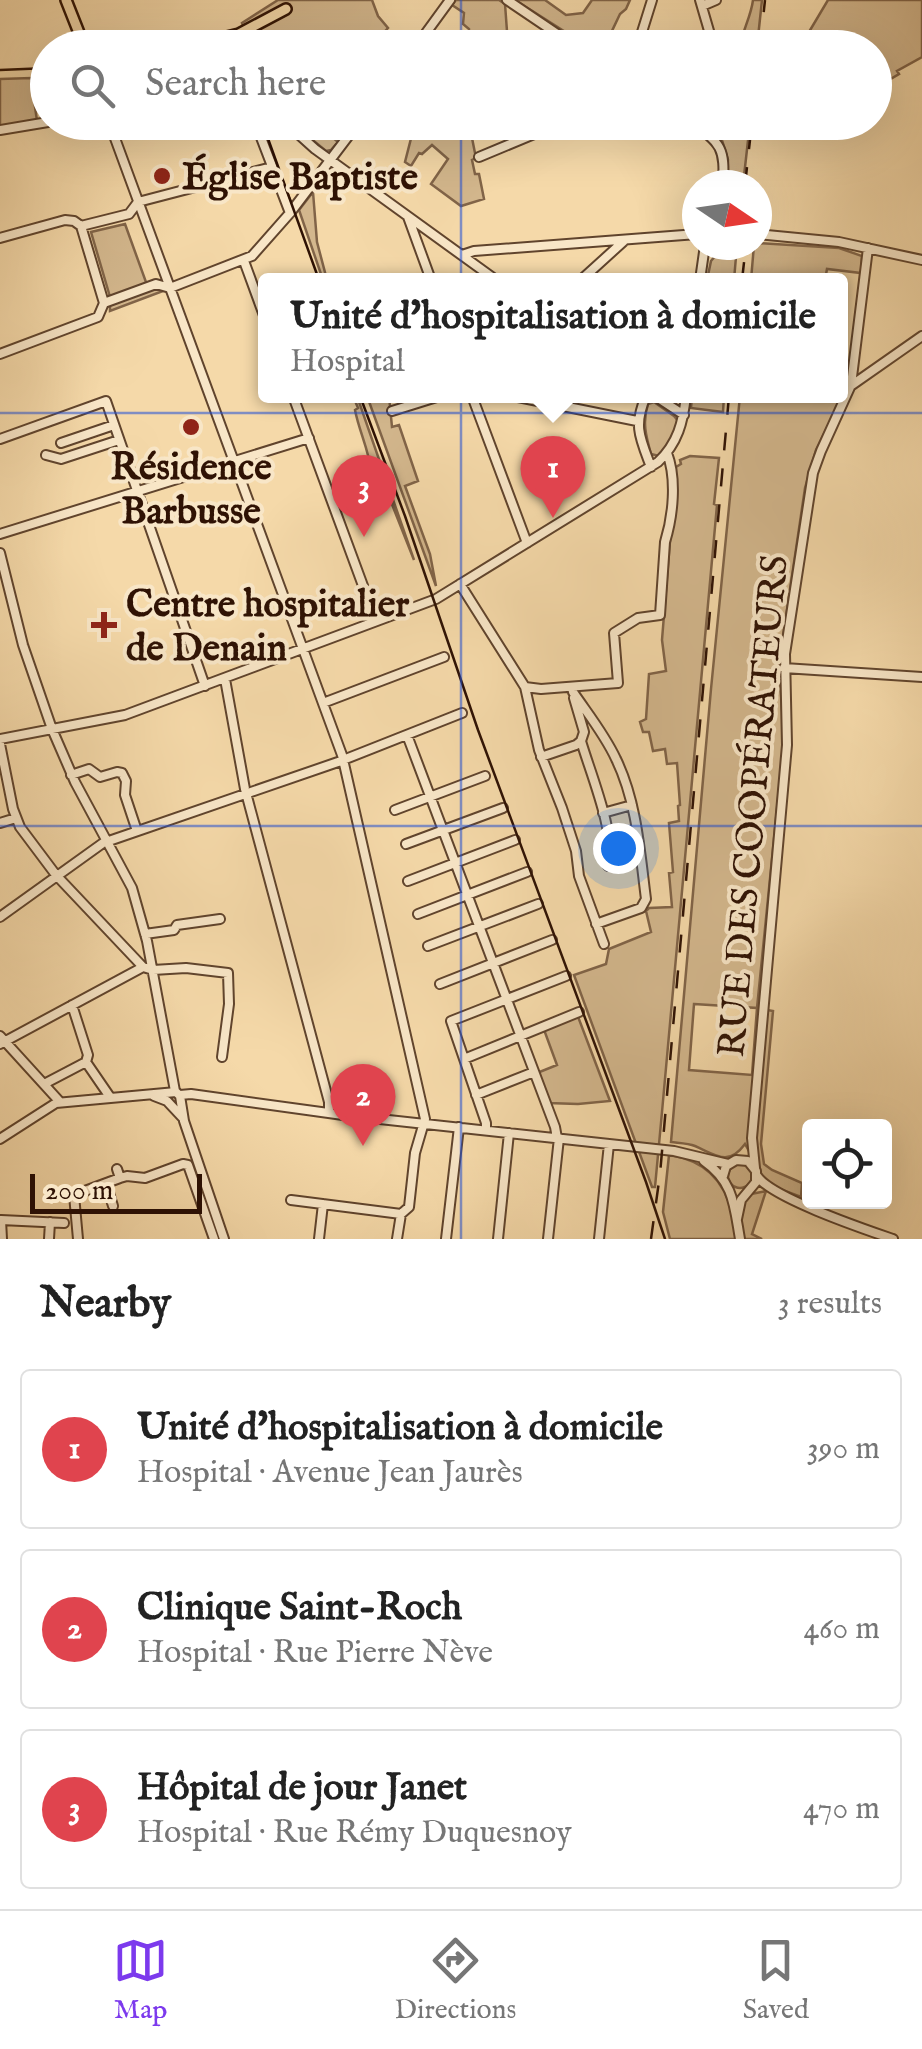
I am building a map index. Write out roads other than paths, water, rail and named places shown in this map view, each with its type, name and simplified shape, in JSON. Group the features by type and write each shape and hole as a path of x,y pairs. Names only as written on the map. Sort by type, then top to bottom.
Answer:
{"main road":[{"path":"63,0 74,30"},
{"path":"257,30 298,0"}],"street":[{"path":"428,30 450,0"},
{"path":"508,0 552,30"},
{"path":"643,30 652,0"},
{"path":"709,30 701,3 716,0"},
{"path":"0,130 30,125"},
{"path":"116,140 343,760 425,1123 416,1149 409,1207 400,1214 290,1200"},
{"path":"262,140 290,213"},
{"path":"303,140 486,273"},
{"path":"104,303 156,284 170,288 254,255 346,140"},
{"path":"479,157 520,140"},
{"path":"714,140 724,158 724,170"},
{"path":"81,226 129,214 138,202 272,168"},
{"path":"408,217 428,273"},
{"path":"0,354 98,317 104,303 81,226 74,221 1,236"},
{"path":"462,256 474,251 682,235"},
{"path":"772,235 833,242 922,260"},
{"path":"589,273 625,240"},
{"name":"RUE DES COOPÉRATEURS","path":"848,394 868,248"},
{"path":"244,260 258,299"},
{"path":"852,386 922,336"},
{"path":"0,440 106,401 205,686"},
{"path":"296,403 376,621"},
{"path":"392,411 418,403"},
{"path":"475,403 527,543"},
{"path":"548,403 637,421"},
{"path":"643,403 637,421 638,432 651,467"},
{"path":"665,403 684,416"},
{"path":"148,968 34,848 16,818 0,742 121,716 438,598 651,467 667,453 679,434 685,403"},
{"name":"RUE DES COOPÉRATEURS","path":"756,1172 752,1138 787,745 784,668 813,473 844,403"},
{"path":"60,443 114,425"},
{"path":"0,534 309,438"},
{"path":"46,455 62,459 119,440"},
{"path":"524,687 572,690 618,683 614,633 638,618 660,615 673,475 667,453"},
{"path":"0,553 22,645 52,729 132,888 145,934 174,1098 184,1121 214,1239"},
{"path":"460,584 524,687 541,757 563,811 576,851 579,876 604,944"},
{"path":"323,703 444,658"},
{"path":"784,668 922,677"},
{"path":"225,679 246,794 330,1113"},
{"path":"572,690 618,762 632,805 646,902 642,908 596,924"},
{"path":"572,690 612,851 608,866"},
{"path":"0,916 107,842 343,760 462,713"},
{"path":"541,757 601,732"},
{"path":"407,735 555,1127 558,1138 548,1239"},
{"path":"223,742 236,740"},
{"path":"72,775 90,770 100,777 117,772 124,775 125,795 137,831"},
{"path":"395,810 485,776"},
{"path":"603,813 632,805"},
{"path":"406,844 503,808"},
{"path":"0,823 16,818"},
{"path":"408,881 515,840"},
{"path":"418,914 527,872"},
{"path":"428,946 538,904"},
{"path":"145,934 220,919"},
{"path":"440,984 552,940"},
{"path":"60,1102 2,1041 148,968 228,973 229,1008 222,1056"},
{"path":"486,1130 450,1020 566,976"},
{"path":"44,1084 86,1062 88,1055 72,1005"},
{"path":"464,1059 579,1012"},
{"path":"86,1062 110,1097"},
{"path":"476,1095 534,1072"},
{"path":"44,1084 49,1106"},
{"path":"0,1139 60,1102 145,1094 174,1098 190,1094 684,1153 728,1164 738,1159 748,1161 768,1188 894,1239"},
{"path":"446,1239 460,1127"},
{"path":"498,1239 509,1133"},
{"name":"RUE DES COOPÉRATEURS","path":"738,1159 752,1138"},
{"path":"598,1239 609,1144"},
{"path":"700,1158 723,1176"},
{"path":"78,1239 74,1196 77,1192 106,1183 119,1174 145,1178 186,1164 224,1239"},
{"path":"728,1164 724,1183 730,1190 740,1239"},
{"path":"737,1219 740,1203 756,1172"},
{"path":"106,1183 112,1206"},
{"path":"730,1190 740,1193 768,1188"},
{"path":"319,1239 323,1204"},
{"path":"397,1239 400,1214"},
{"path":"2,1239 0,1218 64,1223"},
{"path":"49,1239 50,1222"}],"tram line":[{"path":"0,70 30,69"},
{"path":"268,140 316,273"},
{"path":"363,403 665,1239"}],"railway":[{"path":"762,30 765,0"},
{"path":"747,170 750,140"},
{"path":"743,273 744,260"},
{"path":"651,1239 728,403"}],"place":[{"name":"Église Baptiste","path":"162,176"},
{"name":"Résidence Barbusse","path":"191,427"},
{"name":"Unité d'hospitalisation à domicile","path":"553,518"},
{"name":"Hôpital de jour Janet","path":"364,537"},
{"name":"Centre hospitalier de Denain","path":"104,625"},
{"name":"Clinique Saint-Roch","path":"363,1146"}]}
